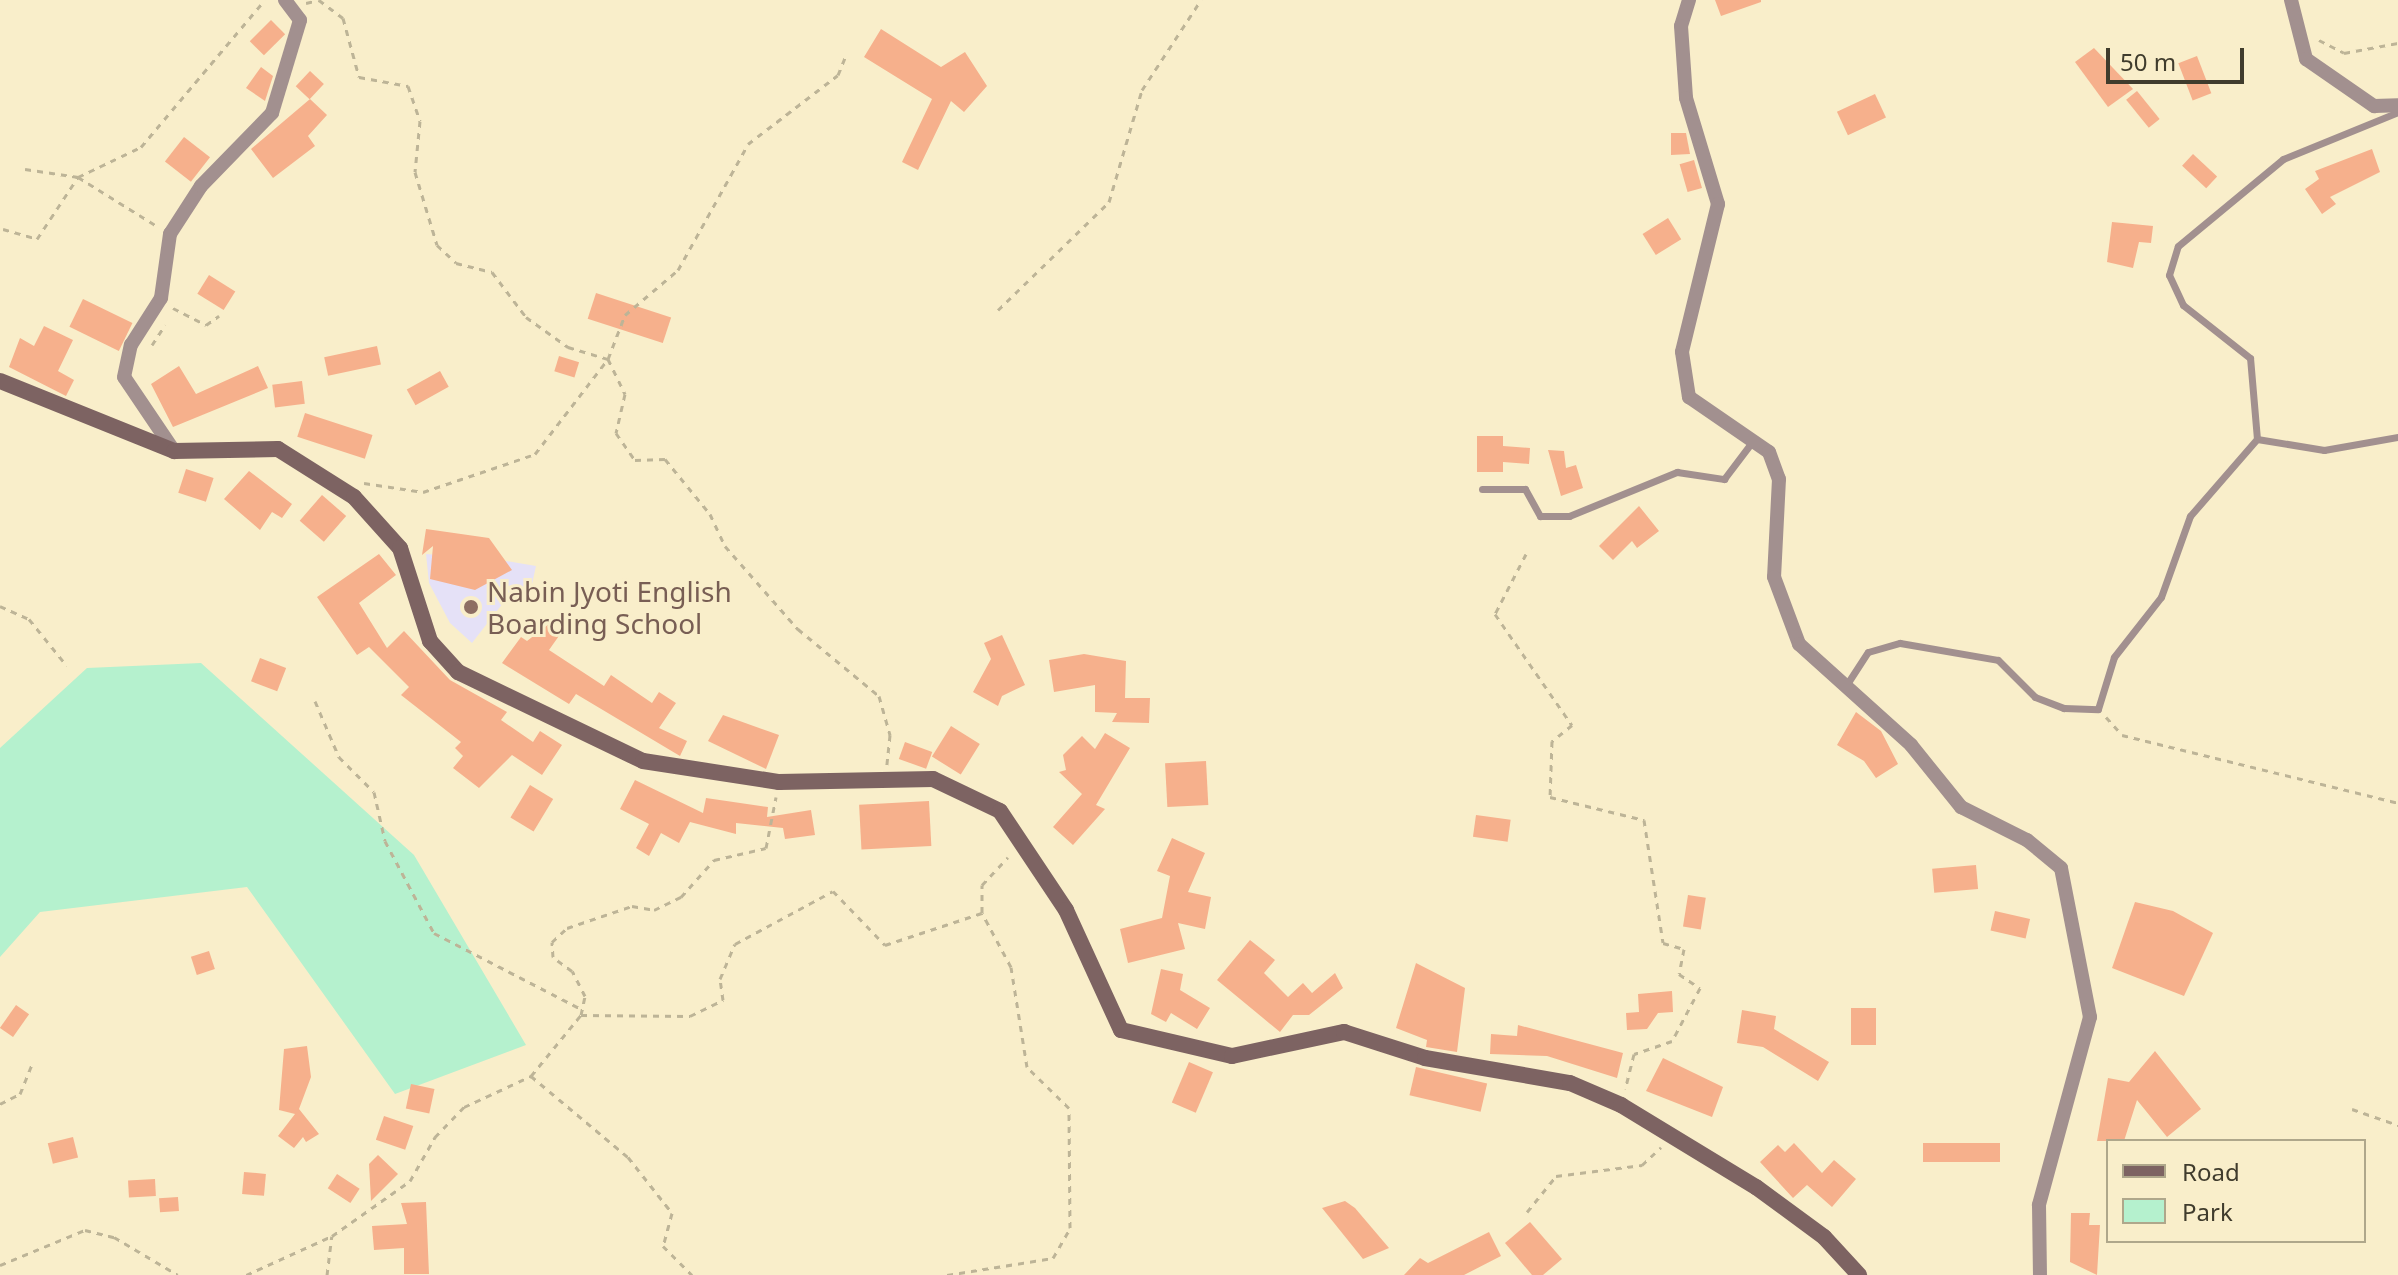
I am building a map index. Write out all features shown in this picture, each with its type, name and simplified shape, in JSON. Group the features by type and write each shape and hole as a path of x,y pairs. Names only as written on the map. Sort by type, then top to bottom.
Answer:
{"main road":[{"path":"0,381 174,451 278,449 354,497 400,548 430,641 458,672 643,761 779,782 886,777 933,779 1000,811 1027,842 1121,1030 1232,1056 1344,1032 1425,1058 1570,1083 1621,1105 1670,1139 1756,1187 1824,1237 1859,1275"}],"street":[{"path":"1689,0 1681,26 1686,98 1718,204 1682,352 1689,397 1769,452 1779,479 1774,577 1799,644 1847,684 1911,745 1961,807 2027,840 2061,868 2090,1017 2039,1205 2040,1275"},
{"path":"2291,0 2306,59 2374,106 2398,105"},
{"path":"174,451 124,377 127,364 161,298 170,234 201,186 272,113 300,20 290,2"}],"lane":[{"path":"1847,684 1868,652 1900,643 1998,660 2035,697 2064,708 2098,709 2114,657 2161,597 2190,516 2257,439 2250,358 2183,305 2169,275 2178,246 2283,159 2398,112"},
{"path":"2257,439 2324,450 2398,437"},
{"path":"1482,489 1525,489 1540,516 1569,516 1677,472 1724,479 1752,442"}],"path":[{"path":"3,229 37,239 78,177 141,147 265,0"},
{"path":"290,2 319,0 343,18 359,77 408,86 420,121 415,172 437,245 456,263 492,272 526,317 568,347 608,359 625,394 616,433 635,460 665,459 710,514 725,546 798,629 879,696 890,735 886,777"},
{"path":"998,310 1109,202 1142,90 1201,0"},
{"path":"2314,33 2344,53 2398,43"},
{"path":"354,497 359,482 423,492 535,454 608,359 625,315 678,270 748,144 838,75 846,55"},
{"path":"25,169 78,177 170,234"},
{"path":"127,364 161,335 173,307 206,325 219,316"},
{"path":"1526,554 1495,614 1572,725 1552,741 1550,797 1644,820 1663,943 1684,949 1679,974 1700,988 1672,1041 1634,1054 1621,1105"},
{"path":"0,606 29,619 67,666"},
{"path":"315,701 339,757 374,792 385,841 434,933 582,1013 690,1016 723,1000 720,979 735,944 833,891 885,945 982,913"},
{"path":"2098,709 2122,735 2398,803"},
{"path":"246,1275 332,1236 410,1181 464,1107 531,1076 582,1013 585,996 572,971 553,957 552,942 567,928 632,906 654,910 681,897 714,860 766,848 779,782"},
{"path":"947,1275 1053,1258 1070,1228 1069,1108 1027,1067 1011,967 982,913 982,885 1027,842"},
{"path":"0,1104 20,1094 32,1065"},
{"path":"531,1076 628,1157 672,1213 663,1246 692,1275"},
{"path":"2352,1109 2398,1125"},
{"path":"1527,1212 1556,1176 1642,1165 1670,1139"},
{"path":"0,1265 85,1230 114,1237 178,1275"},
{"path":"327,1275 332,1236"}],"shaded area":[{"name":"Nabin Jyoti English Boarding School","path":"426,554 536,566 532,584 513,590 472,643 450,623 429,583"}],"green space":[{"path":"201,663 414,855 526,1045 395,1094 247,887 40,912 0,957 0,748 87,668"}],"building":[{"path":"1715,0 1761,0 1761,2 1721,16"},
{"path":"271,20 285,34 264,55 250,41"},
{"path":"881,29 941,67 965,52 987,86 964,112 951,101 918,170 902,162 932,99 864,57"},
{"path":"2094,48 2133,89 2108,107 2075,62"},
{"path":"2197,56 2211,93 2193,101 2178,63"},
{"path":"261,67 273,76 265,101 246,88"},
{"path":"310,71 324,84 310,99 296,86"},
{"path":"2137,91 2160,119 2149,128 2126,100"},
{"path":"1875,94 1886,118 1848,135 1837,112"},
{"path":"310,99 327,115 308,136 315,146 273,178 251,149"},
{"path":"1671,133 1686,133 1690,154 1671,155"},
{"path":"184,137 210,157 191,182 165,161"},
{"path":"2372,149 2380,172 2330,197 2336,204 2322,214 2305,189 2319,179 2315,171"},
{"path":"2193,154 2217,177 2206,188 2182,166"},
{"path":"1694,160 1702,188 1688,192 1680,164"},
{"path":"1668,218 1681,239 1656,255 1643,234"},
{"path":"2112,222 2153,226 2151,243 2139,242 2133,268 2107,262"},
{"path":"209,275 235,291 224,310 197,294"},
{"path":"596,293 671,317 663,343 588,319"},
{"path":"83,299 132,323 119,351 69,327"},
{"path":"44,326 73,340 58,371 74,380 66,396 9,367 20,338 34,346"},
{"path":"377,346 381,365 328,376 324,357"},
{"path":"559,356 579,362 574,377 554,371"},
{"path":"179,366 196,394 258,366 268,388 173,427 151,384"},
{"path":"440,371 449,387 415,405 407,389"},
{"path":"302,381 305,404 275,407 272,385"},
{"path":"305,413 373,435 365,459 297,437"},
{"path":"1477,436 1503,436 1503,446 1530,448 1529,464 1503,462 1503,472 1477,472"},
{"path":"1548,450 1564,451 1566,468 1576,465 1583,488 1561,496"},
{"path":"186,469 214,478 206,502 178,493"},
{"path":"249,471 292,504 282,518 272,512 260,530 224,499"},
{"path":"322,495 346,516 324,542 300,521"},
{"path":"1639,506 1659,531 1637,548 1632,541 1613,560 1599,546"},
{"path":"426,529 489,538 512,570 475,590 430,579 433,546 422,555"},
{"path":"379,554 396,575 359,603 387,648 404,631 450,680 507,712 501,720 533,742 540,731 562,745 542,775 512,755 479,788 453,768 463,756 455,748 461,742 401,695 409,687 369,647 357,655 317,597"},
{"path":"549,624 561,633 549,650 604,686 611,675 652,703 659,692 676,703 659,728 687,741 680,756 576,694 569,704 502,663 521,637 527,641"},
{"path":"1002,635 1025,685 1002,696 998,706 973,692 991,659 984,643"},
{"path":"1084,654 1126,661 1125,698 1150,698 1149,723 1112,722 1117,713 1095,712 1095,685 1054,692 1049,660"},
{"path":"260,658 286,668 277,691 251,681"},
{"path":"1856,712 1881,731 1898,764 1876,778 1864,761 1837,745"},
{"path":"723,715 779,735 766,769 708,741"},
{"path":"951,726 980,744 961,775 932,757"},
{"path":"1105,733 1130,748 1096,805 1105,809 1073,845 1053,827 1082,794 1059,772 1066,770 1063,755 1082,736 1095,749"},
{"path":"905,742 932,752 926,769 899,759"},
{"path":"1206,761 1208,805 1167,807 1165,763"},
{"path":"635,780 703,813 706,798 768,807 767,817 811,810 815,835 785,839 783,828 736,823 736,834 690,822 679,843 661,833 649,856 636,848 649,824 620,809"},
{"path":"530,785 553,799 534,831 510,818"},
{"path":"929,801 931,846 861,850 859,805"},
{"path":"1476,815 1511,820 1508,842 1473,837"},
{"path":"1172,838 1205,853 1188,892 1211,897 1205,929 1178,923 1185,949 1128,963 1120,929 1162,918 1170,876 1157,871"},
{"path":"1976,865 1978,889 1934,893 1932,869"},
{"path":"1688,895 1706,898 1701,929 1683,927"},
{"path":"2135,902 2173,911 2213,933 2184,996 2112,968"},
{"path":"1995,911 2030,919 2026,939 1991,930"},
{"path":"1250,940 1275,960 1264,973 1288,997 1303,983 1312,993 1335,973 1343,988 1309,1015 1293,1015 1280,1032 1217,980"},
{"path":"209,951 215,969 197,975 191,957"},
{"path":"1416,963 1465,988 1457,1052 1426,1047 1427,1040 1396,1028"},
{"path":"1161,969 1183,974 1180,990 1210,1008 1197,1029 1171,1013 1166,1022 1151,1014"},
{"path":"1672,991 1673,1012 1658,1013 1647,1029 1627,1030 1626,1013 1639,1012 1638,994"},
{"path":"16,1005 29,1014 13,1037 0,1028"},
{"path":"1851,1008 1876,1008 1876,1045 1851,1045"},
{"path":"1742,1010 1776,1016 1774,1029 1829,1062 1818,1081 1763,1047 1737,1043"},
{"path":"1518,1025 1623,1053 1617,1078 1547,1056 1490,1054 1491,1034 1517,1036"},
{"path":"307,1046 311,1077 299,1109 319,1134 306,1142 303,1137 294,1148 278,1136 295,1114 279,1110 284,1049"},
{"path":"2155,1051 2201,1109 2167,1137 2137,1100 2125,1139 2097,1141 2108,1078 2129,1082"},
{"path":"1663,1058 1723,1087 1712,1117 1646,1091"},
{"path":"1189,1062 1213,1072 1196,1113 1172,1103"},
{"path":"1416,1067 1487,1083 1481,1112 1409,1095"},
{"path":"411,1084 434,1089 429,1113 406,1108"},
{"path":"384,1116 413,1126 405,1150 376,1140"},
{"path":"73,1137 78,1157 53,1164 48,1143"},
{"path":"1794,1143 1822,1173 1834,1160 1856,1179 1832,1207 1807,1185 1793,1198 1760,1162 1778,1145 1785,1152"},
{"path":"1923,1143 2000,1143 2000,1162 1923,1162"},
{"path":"378,1155 398,1174 371,1201 369,1164"},
{"path":"244,1172 266,1174 264,1196 242,1194"},
{"path":"337,1174 360,1189 350,1203 328,1188"},
{"path":"155,1179 156,1196 129,1197 128,1180"},
{"path":"178,1197 179,1211 160,1212 159,1198"},
{"path":"1345,1201 1355,1208 1389,1248 1363,1259 1322,1208"},
{"path":"426,1202 429,1274 404,1274 404,1248 374,1250 372,1226 407,1224 401,1203"},
{"path":"2071,1213 2090,1213 2089,1225 2100,1225 2097,1275 2070,1262"},
{"path":"1530,1222 1562,1259 1543,1275 1532,1275 1505,1243"},
{"path":"1489,1232 1501,1256 1464,1275 1404,1275 1420,1258 1428,1263"}],"place":[{"name":"Nabin Jyoti English Boarding School","path":"471,607"}]}
